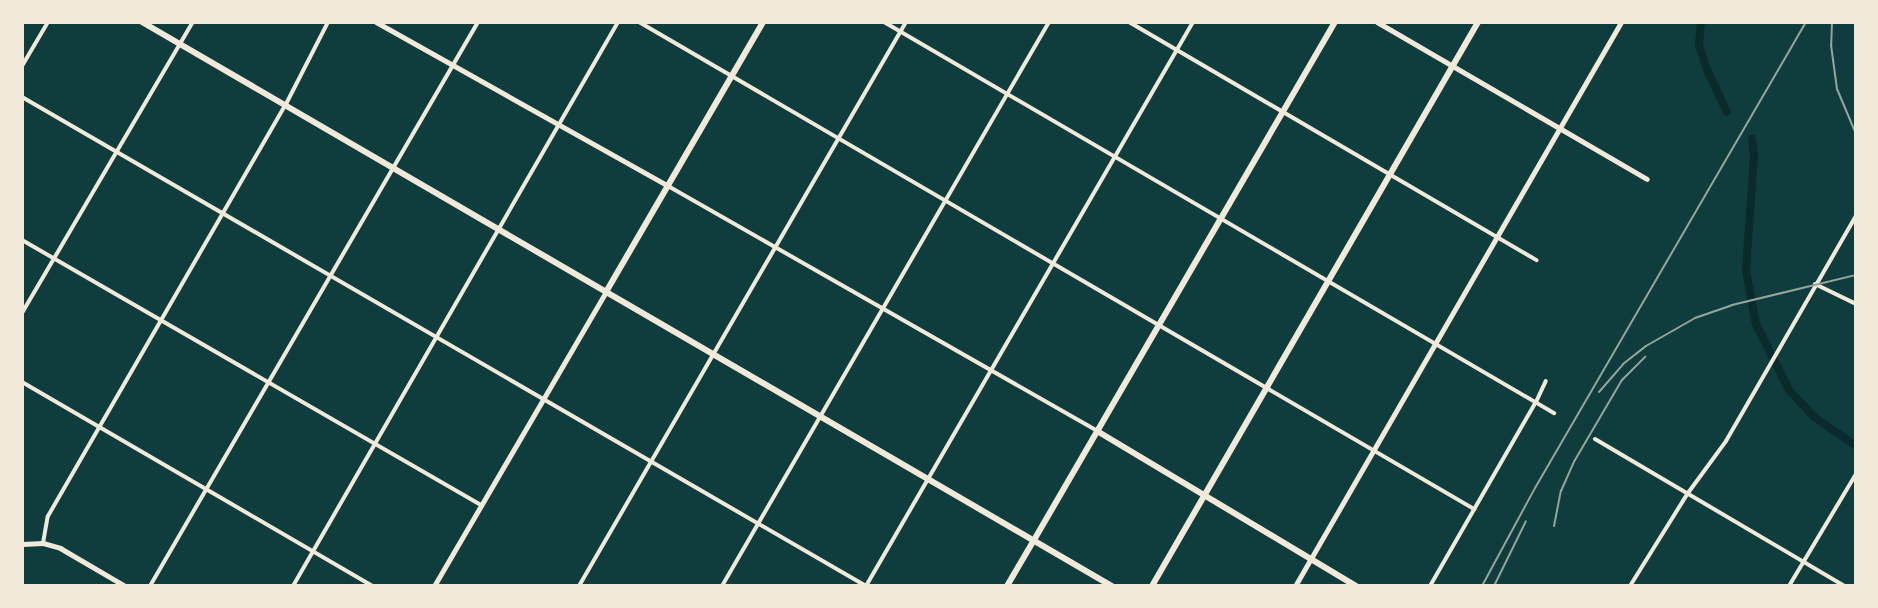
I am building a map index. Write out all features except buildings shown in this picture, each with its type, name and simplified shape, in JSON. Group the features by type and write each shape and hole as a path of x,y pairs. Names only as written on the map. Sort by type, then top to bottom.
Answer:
{"main road":[{"path":"141,22 1112,585"},
{"path":"606,292 763,22"},
{"path":"1007,585 1335,22"},
{"path":"1152,585 1478,22"},
{"path":"1097,431 1356,585"}],"street":[{"path":"22,66 48,22"},
{"path":"22,313 193,22"},
{"path":"43,543 48,516 285,106 328,22"},
{"path":"376,22 1097,431"},
{"path":"150,585 478,22"},
{"path":"293,585 618,22"},
{"path":"639,22 1158,327 1474,509"},
{"path":"884,22 1554,413"},
{"path":"579,585 906,22"},
{"path":"722,585 1049,22"},
{"path":"1130,22 1537,260"},
{"path":"22,97 866,585 1193,22"},
{"path":"1377,22 1647,179"},
{"path":"1295,585 1620,23"},
{"path":"1630,585 1688,493 1726,441 1856,216"},
{"path":"22,240 481,505"},
{"path":"1815,284 1856,304"},
{"path":"434,585 606,292"},
{"path":"1430,585 1536,402 1545,381"},
{"path":"22,382 372,585"},
{"path":"1594,440 1845,585"},
{"path":"1789,585 1856,474"},
{"path":"22,544 43,543 71,553 125,585"}],"waterway":[{"path":"1701,22 1699,45 1708,72 1727,112"},
{"path":"1752,139 1754,156 1746,271 1756,324 1789,390 1814,417 1856,446"}],"railway":[{"path":"1482,586 1535,488 1806,22"},
{"path":"1832,22 1831,45 1837,89 1856,134"},
{"path":"1599,392 1623,364 1646,346 1695,318 1732,305 1856,275"},
{"path":"1554,526 1561,491 1575,460 1622,380 1645,357"},
{"path":"1494,586 1526,521"}]}
